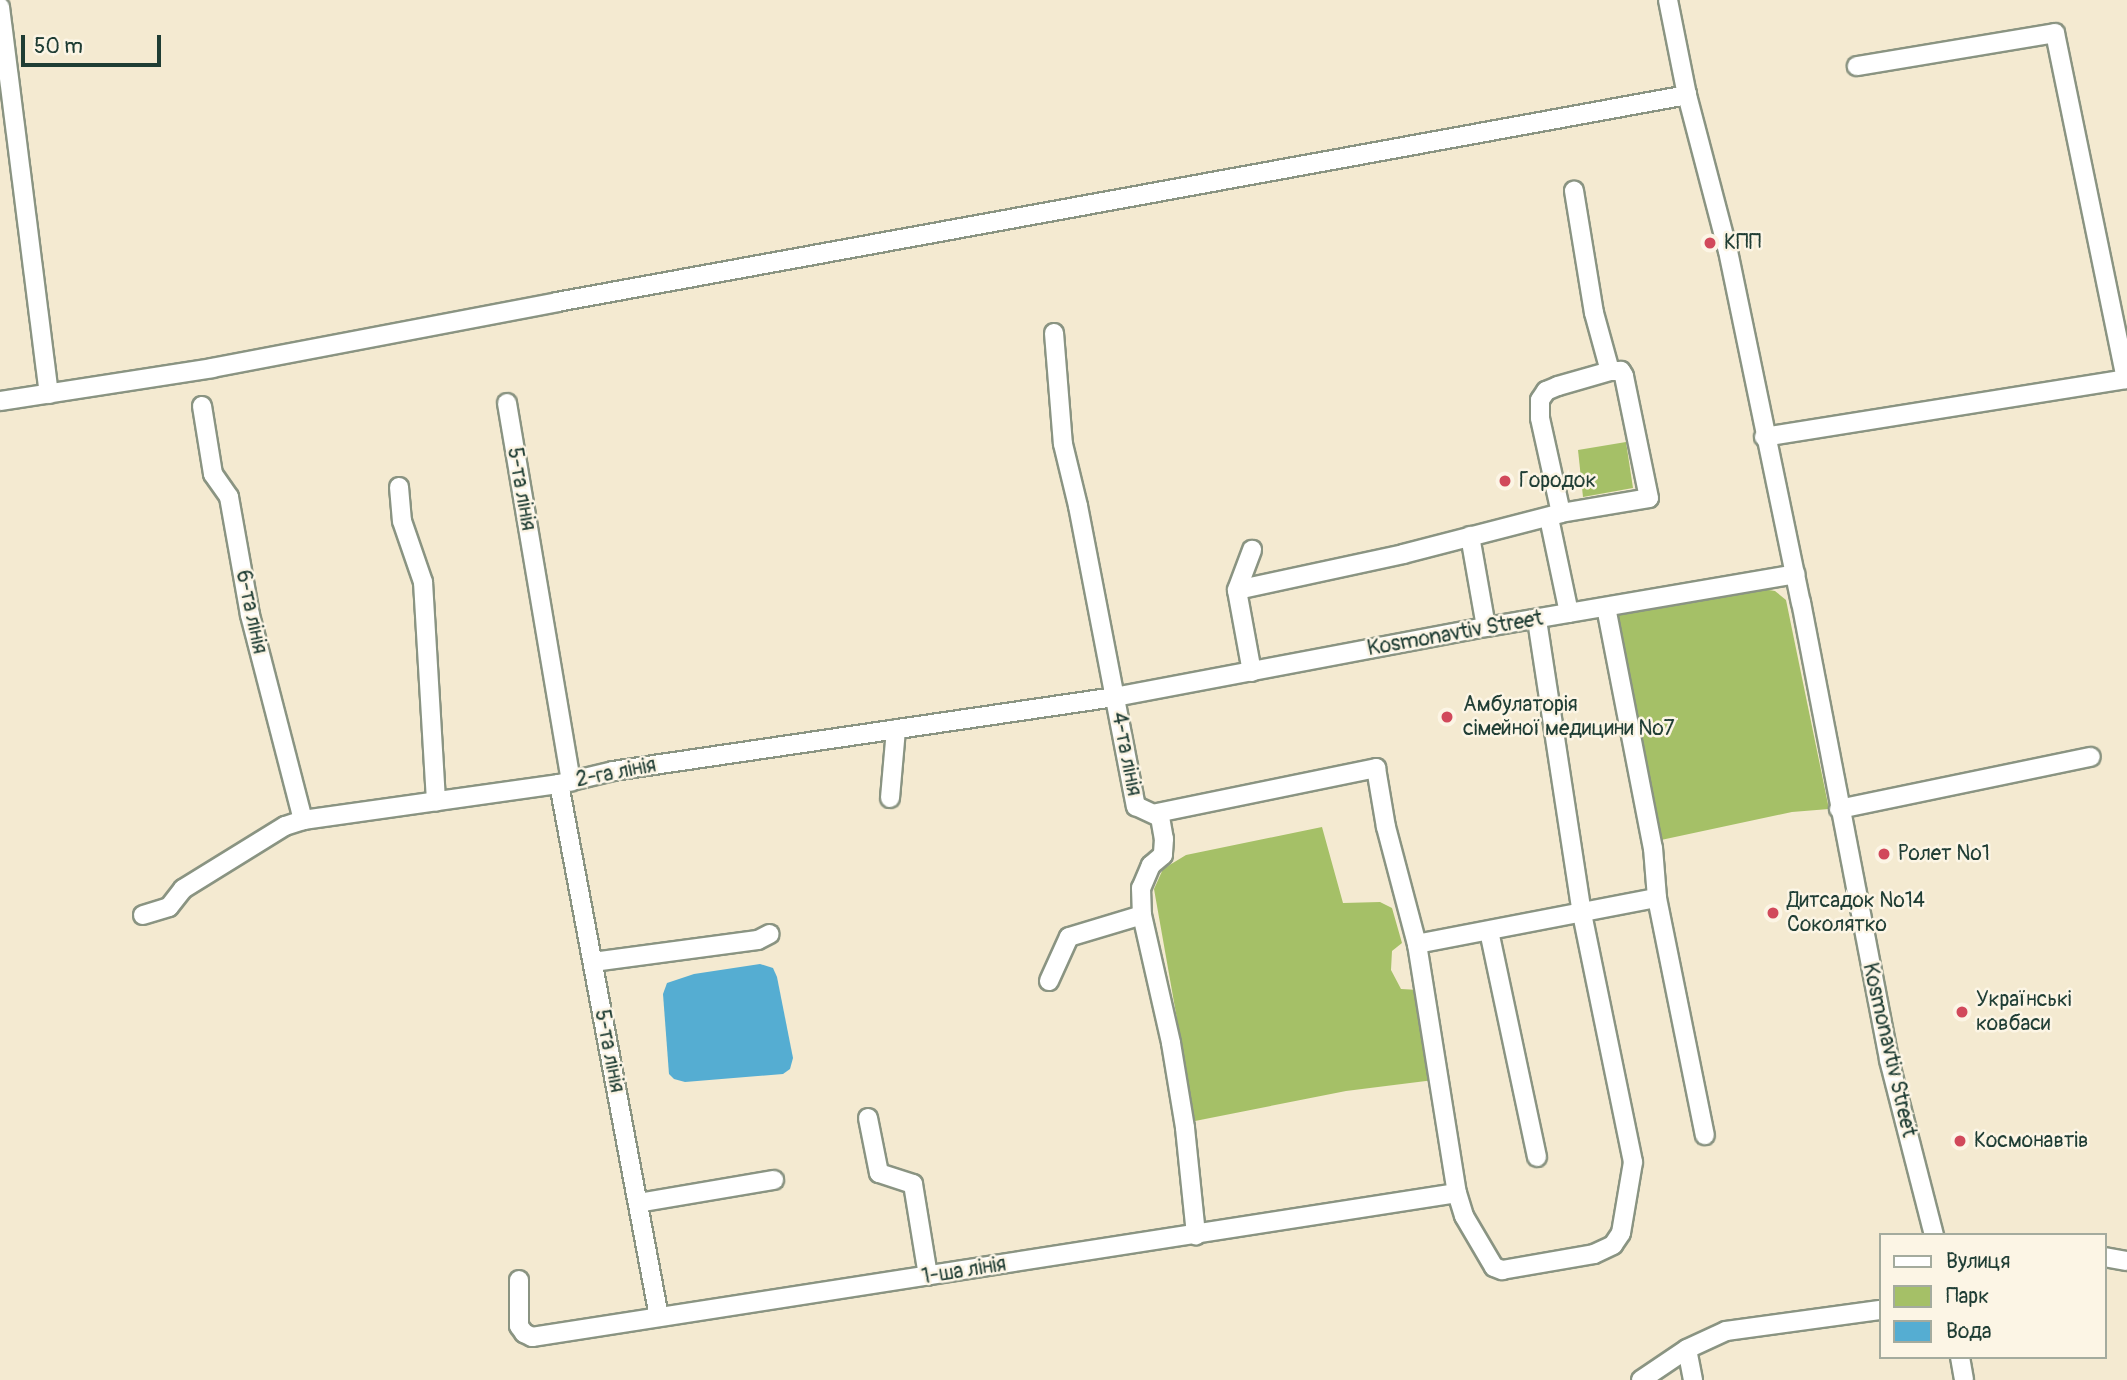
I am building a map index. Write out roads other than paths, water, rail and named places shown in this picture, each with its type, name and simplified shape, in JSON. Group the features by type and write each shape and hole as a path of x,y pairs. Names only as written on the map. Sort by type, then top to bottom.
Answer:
{"street":[{"name":"Kosmonavtiv Street","path":"1668,0 1687,95 1728,251 1764,437 1795,574 1889,1060 1933,1233"},
{"path":"0,7 49,394"},
{"path":"1764,437 2126,379 2055,33 1857,66"},
{"path":"0,401 212,368 557,302 1687,95"},
{"path":"1574,191 1594,313 1610,370"},
{"name":"4-та лінія","path":"1054,333 1063,444 1136,806 1145,812 1157,813 1164,839 1163,855 1150,865 1141,888 1142,915 1171,1043 1185,1128 1196,1236"},
{"path":"1237,590 1403,554 1555,516 1649,498 1624,376 1620,371 1610,370 1558,386 1546,391 1540,400 1540,418 1555,516 1569,613"},
{"name":"5-та лінія","path":"507,403 593,962 659,1317"},
{"name":"6-та лінія","path":"202,406 213,474 229,496 250,615 303,820"},
{"path":"399,487 402,521 423,582 436,802"},
{"path":"1469,536 1486,627"},
{"path":"1252,550 1237,590 1252,672"},
{"name":"Kosmonavtiv Street","path":"1115,697 1486,627 1795,574"},
{"path":"1606,607 1653,848 1657,898 1663,916 1705,1135"},
{"path":"1157,813 1376,768 1386,827 1417,944 1457,1193 1464,1216 1494,1266 1502,1270 1594,1254 1613,1245 1621,1233 1633,1162 1582,914 1537,619"},
{"name":"2-га лінія","path":"143,915 169,907 183,889 285,826 303,820 565,783 613,771 1115,697"},
{"path":"890,798 896,730"},
{"path":"1839,809 2091,757"},
{"path":"1417,944 1657,898"},
{"path":"1049,981 1069,937 1142,915"},
{"path":"1489,931 1537,1157"},
{"path":"593,962 758,940 770,934"},
{"path":"869,1118 879,1173 913,1184 928,1276"},
{"path":"638,1203 774,1180"},
{"name":"1-ша лінія","path":"519,1280 519,1326 524,1333 532,1337 1196,1236 1457,1193"},
{"path":"2106,1257 2127,1261"},
{"path":"1641,1380 1687,1349 1726,1331 1878,1310"},
{"path":"1687,1349 1693,1380"},
{"path":"1960,1359 1964,1380"}],"water":[{"path":"760,964 773,968 777,977 793,1058 790,1069 783,1074 685,1082 674,1079 669,1074 663,994 667,983 694,974"}],"place":[{"name":"КПП","path":"1710,243"},
{"name":"Городок","path":"1505,481"},
{"name":"Амбулаторія сімейної медицини №7","path":"1447,717"},
{"name":"Ролет №1","path":"1884,854"},
{"name":"Дитсадок №14 Соколятко","path":"1773,913"},
{"name":"Українські ковбаси","path":"1962,1012"},
{"name":"Космонавтів","path":"1960,1141"}]}
